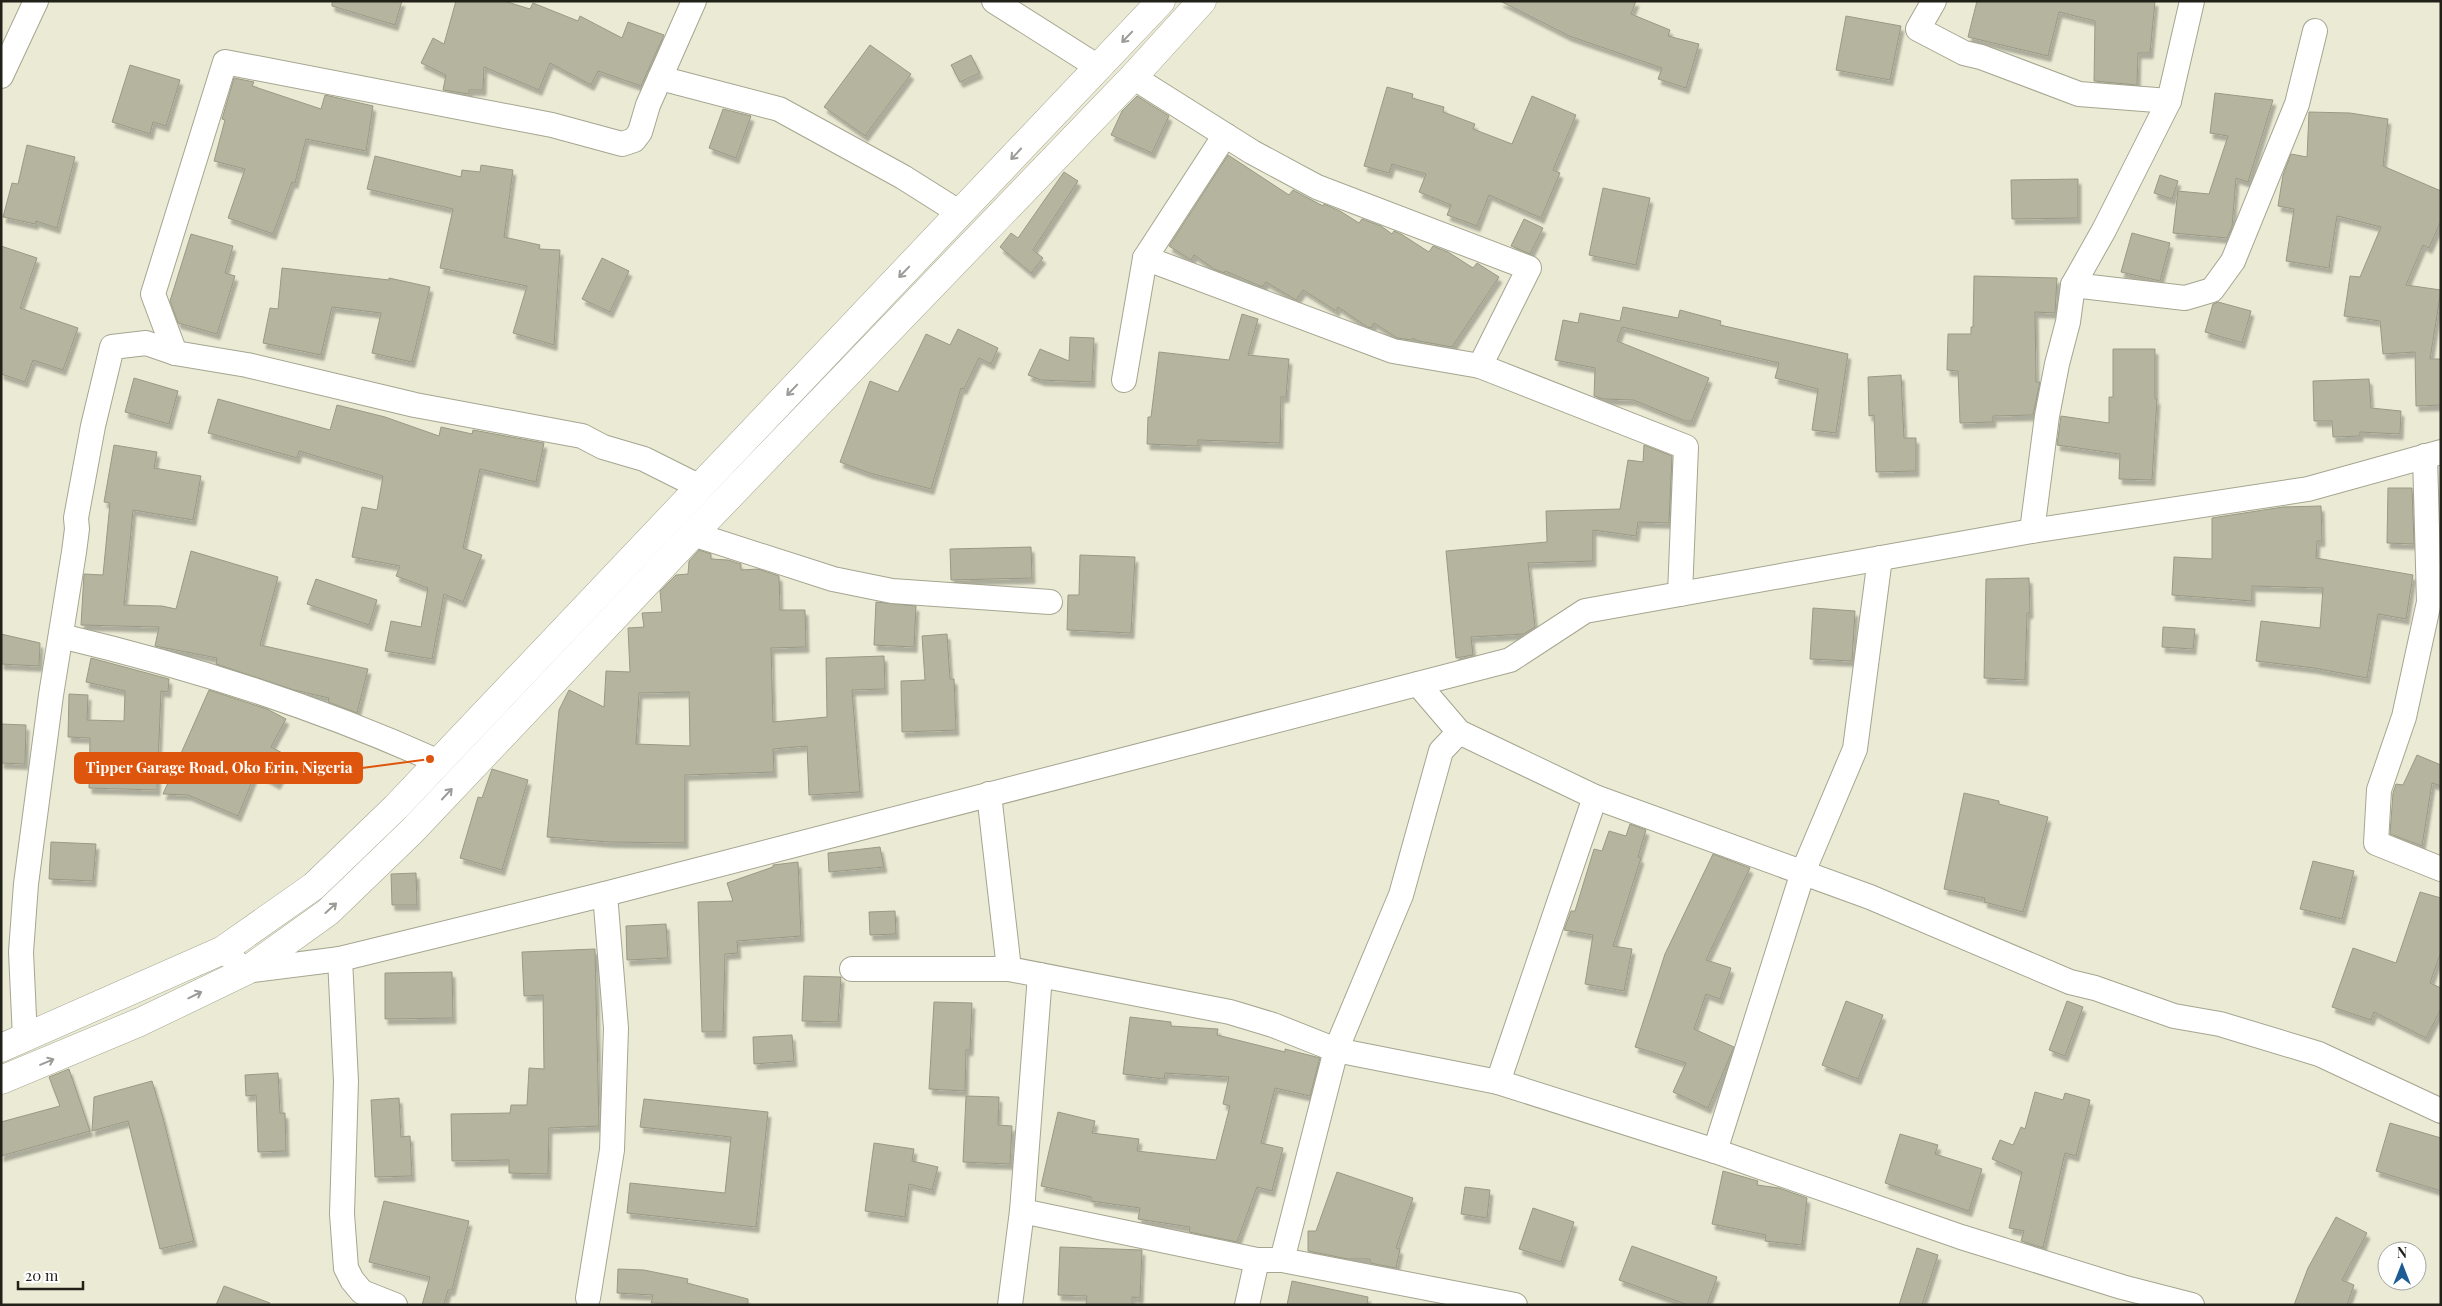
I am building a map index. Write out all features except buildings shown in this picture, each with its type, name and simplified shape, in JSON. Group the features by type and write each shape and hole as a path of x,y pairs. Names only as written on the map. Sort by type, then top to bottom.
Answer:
{"main road":[{"path":"13,1043 223,950 314,886 396,807 1161,1"},
{"path":"1,1080 140,1022 246,970 328,912 412,831 693,534 1133,76 1202,1"}],"street":[{"path":"3,67 36,1"},
{"path":"175,353 153,294 224,62 552,125 622,144 634,140 640,132 648,105 694,1"},
{"path":"994,1 1098,68"},
{"path":"2032,530 2047,416 2057,364 2068,322 2073,285 2170,101 2192,1"},
{"path":"1931,2 1918,28 1964,53 1981,57 2079,94 2170,101"},
{"path":"2073,285 2185,298 2212,290 2233,261 2297,104 2315,31"},
{"path":"1133,76 1252,152 1317,186 1529,268 1480,366"},
{"path":"660,78 778,109 903,178 960,213"},
{"path":"1124,380 1145,258 1225,135"},
{"path":"1145,258 1393,351 1480,366 1686,447 1680,594"},
{"path":"13,1043 26,884 74,552 77,529 76,518 112,347 146,343 175,353 247,365 415,405 582,436 603,447 644,459 700,487"},
{"path":"223,950 246,970 340,959 605,894 1510,660 1585,611 2032,530 2308,490 2433,454 2429,602 2404,717 2379,790 2376,843 2441,869"},
{"path":"693,534 833,579 892,591 1050,602"},
{"path":"1715,1150 1802,872 1855,749 1880,558"},
{"path":"61,636 133,653 234,685 388,739 438,762"},
{"path":"1418,684 1458,732 1595,797 1870,897 2070,982 2096,988 2174,1016 2220,1024 2319,1054 2441,1111"},
{"path":"1282,1260 1336,1050 1401,895 1441,751 1458,732"},
{"path":"989,794 1009,969"},
{"path":"1498,1082 1595,797"},
{"path":"588,1298 612,1150 616,1028 605,894"},
{"path":"340,959 346,1080 342,1214 346,1268 352,1280 362,1292 396,1305"},
{"path":"852,970 1009,969 1230,1012 1273,1025 1336,1050 1498,1082 1715,1150 1961,1237 2122,1287 2192,1305"},
{"path":"1010,1305 1022,1212 1040,975"},
{"path":"1022,1212 1258,1260 1282,1260 1515,1305"},
{"path":"1247,1305 1258,1260"}],"place":[{"name":"Tipper Garage Road, Oko Erin, Nigeria","path":"430,759"}]}
